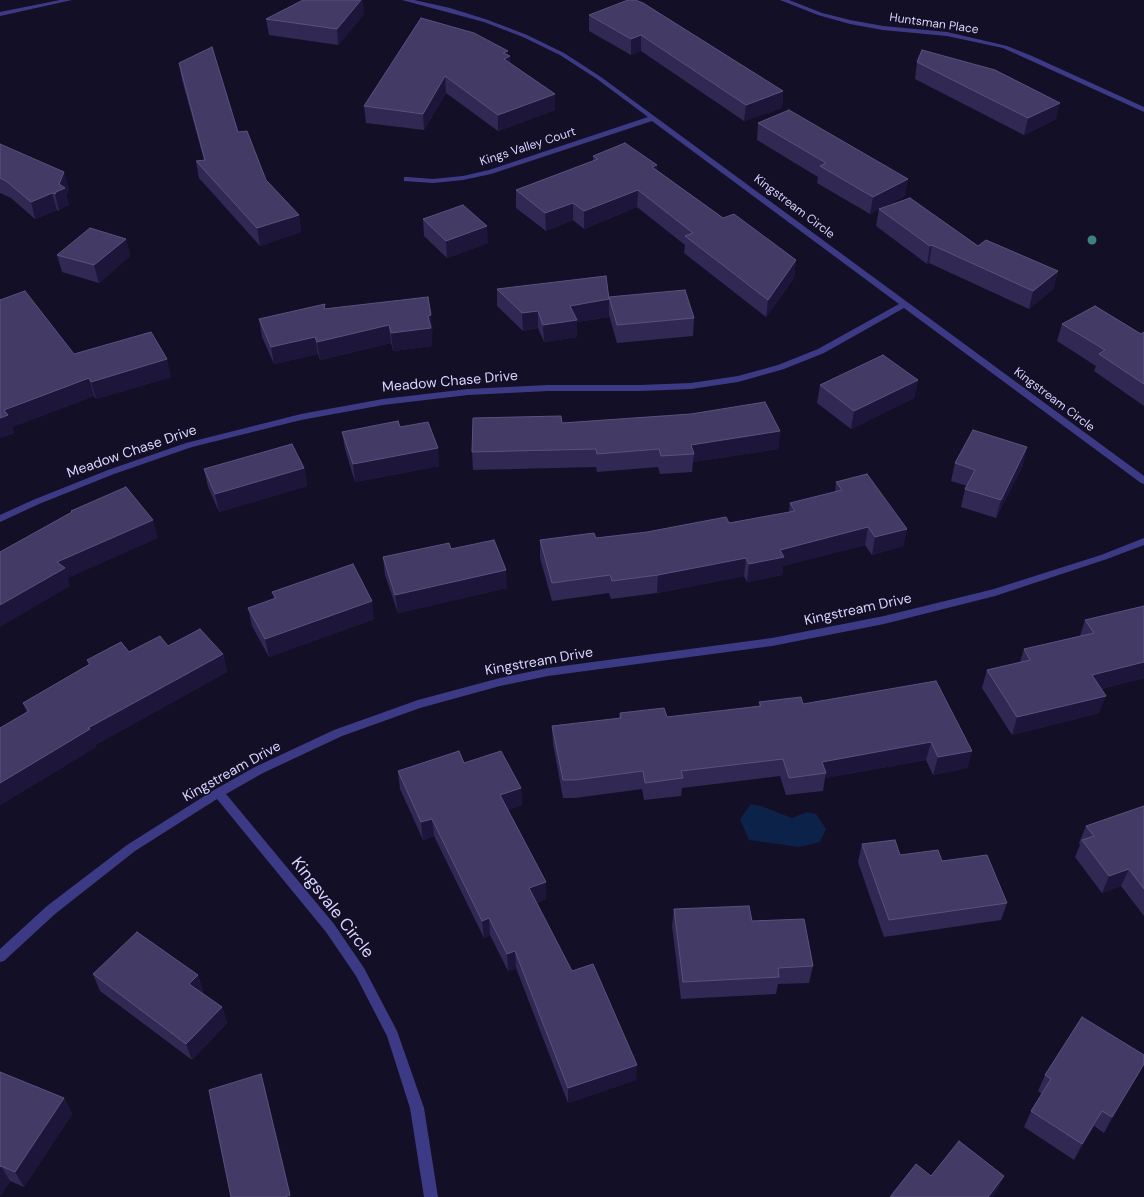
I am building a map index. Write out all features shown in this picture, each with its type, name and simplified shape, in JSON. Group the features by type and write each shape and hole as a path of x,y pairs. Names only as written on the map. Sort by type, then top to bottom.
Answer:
{"street":[{"path":"0,14 69,0"},
{"name":"Kingstream Circle","path":"405,0 450,10 486,21 525,36 562,54 599,78 1144,481"},
{"name":"Huntsman Place","path":"783,0 820,14 850,22 883,28 947,34 1005,47 1030,57 1144,110"},
{"name":"Kings Valley Court","path":"407,179 441,180 463,178 491,172 653,118"},
{"name":"Meadow Chase Drive","path":"0,519 36,502 111,472 190,445 301,417 383,402 468,392 548,388 640,388 691,386 738,379 781,367 821,352 905,304"},
{"name":"Kingstream Drive","path":"0,957 51,910 131,848 218,793 259,770 338,734 418,704 500,682 548,672 772,642 884,620 995,592 1104,557 1144,541"},
{"name":"Kingsvale Circle","path":"218,793 330,928 364,979 393,1035 417,1108 431,1197"}],"water":[{"path":"751,804 761,806 792,818 807,812 816,814 826,829 820,842 799,847 749,840 740,819"}],"building":[{"path":"303,0 361,0 337,29 266,19"},
{"path":"628,0 635,0 643,3 783,91 746,105 641,35 631,39 589,15"},
{"path":"421,18 474,33 508,51 503,53 510,56 504,59 555,94 498,115 445,76 423,114 364,106"},
{"path":"212,47 238,132 247,131 266,180 299,215 257,228 196,161 205,160 179,63"},
{"path":"922,50 995,70 1060,103 1028,118 917,62"},
{"path":"789,110 908,179 873,197 820,166 826,163 758,123"},
{"path":"625,143 657,165 652,167 723,218 734,214 796,260 768,300 685,236 693,233 638,190 584,211 573,203 545,213 516,190 598,159 593,156"},
{"path":"0,144 64,172 59,184 65,188 56,192 55,194 52,193 31,202 6,181 0,178"},
{"path":"910,198 978,246 986,240 1058,271 1033,291 932,245 930,246 879,209"},
{"path":"463,205 487,226 446,241 423,219"},
{"path":"90,228 126,239 94,265 57,255"},
{"path":"606,276 609,299 570,306 577,320 543,325 538,311 522,313 497,289"},
{"path":"685,290 694,318 617,325 609,297"},
{"path":"25,291 74,354 151,332 167,359 91,382 89,378 4,410 8,415 0,418 0,300"},
{"path":"428,297 431,315 428,316 431,328 391,333 389,325 317,342 315,337 271,347 259,319 325,304 324,309"},
{"path":"1095,306 1141,334 1144,332 1144,384 1099,354 1105,350 1062,324"},
{"path":"883,355 918,380 854,411 820,385"},
{"path":"765,402 780,431 691,445 694,454 661,456 659,449 597,454 596,449 472,452 473,418 561,416 562,423 691,414"},
{"path":"398,421 400,427 428,422 438,448 353,464 342,432"},
{"path":"973,430 1027,447 1001,500 965,489 975,470 955,463"},
{"path":"292,444 304,468 215,494 204,469"},
{"path":"867,474 907,529 875,537 868,527 780,550 784,557 749,564 746,558 658,575 612,581 610,575 552,583 540,540 594,533 596,538 647,532 726,517 729,523 795,511 790,503 842,490 836,482"},
{"path":"126,487 153,520 57,562 65,568 0,605 0,552 72,512 71,511"},
{"path":"494,540 506,570 395,595 383,557 449,543 451,549"},
{"path":"353,564 372,601 265,639 248,608 276,598 272,592"},
{"path":"1144,606 1144,662 1092,675 1106,696 1017,717 987,670 1030,660 1024,649 1094,633 1085,620"},
{"path":"200,629 223,654 88,728 90,729 0,783 0,728 29,711 23,703 90,664 87,660 121,642 129,652 160,636 168,646"},
{"path":"936,681 972,751 938,757 931,742 822,762 826,773 789,778 783,759 681,771 683,778 645,783 643,771 575,780 563,780 552,726 621,718 620,713 664,708 667,717 761,706 759,702 801,697 803,704"},
{"path":"459,751 464,763 501,751 521,788 500,795 546,882 529,888 572,971 593,964 637,1065 568,1088 515,951 507,954 489,918 482,921 432,819 421,822 398,771"},
{"path":"1144,806 1144,889 1129,869 1109,876 1082,840 1094,836 1086,826"},
{"path":"895,840 900,855 938,850 942,861 987,855 1007,903 889,920 862,844"},
{"path":"749,906 752,921 804,919 813,966 778,968 779,977 683,982 674,909"},
{"path":"137,932 198,975 189,984 222,1007 186,1044 93,974"},
{"path":"1082,1017 1144,1055 1144,1064 1112,1117 1102,1111 1082,1144 1031,1111 1051,1079 1045,1075"},
{"path":"0,1072 64,1098 15,1172 1,1166 0,1167"},
{"path":"261,1074 290,1195 285,1197 231,1197 209,1090"},
{"path":"959,1141 1004,1176 988,1197 890,1197 916,1164 931,1176"}]}
